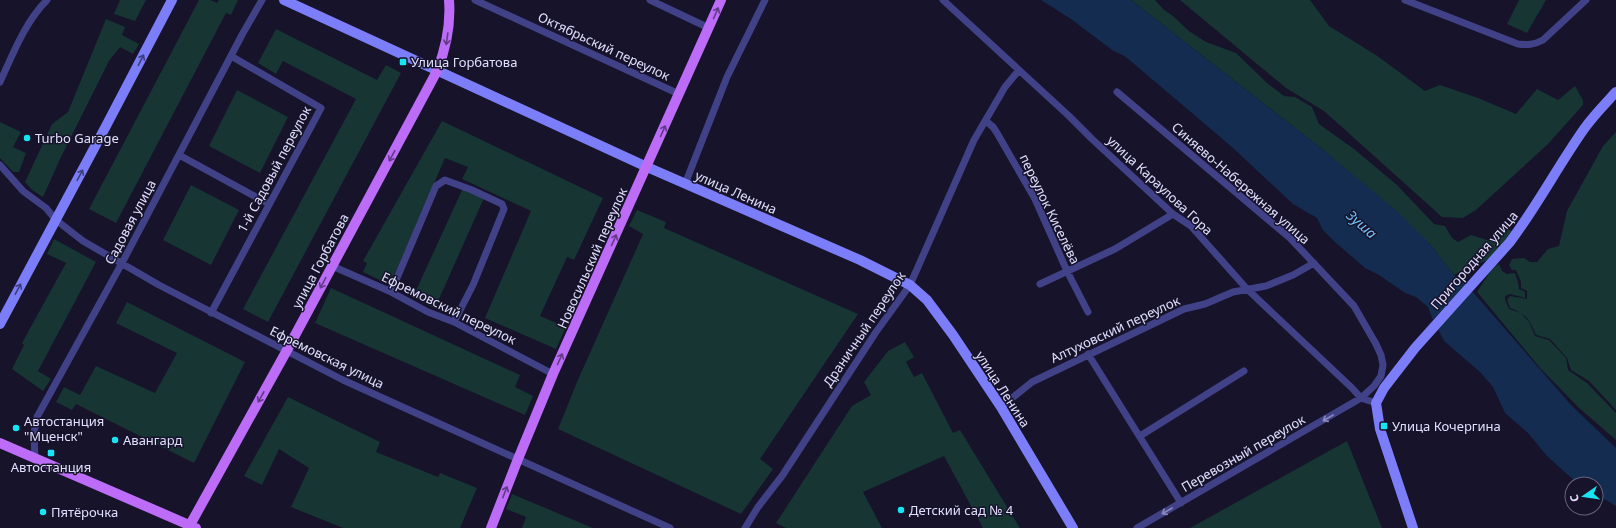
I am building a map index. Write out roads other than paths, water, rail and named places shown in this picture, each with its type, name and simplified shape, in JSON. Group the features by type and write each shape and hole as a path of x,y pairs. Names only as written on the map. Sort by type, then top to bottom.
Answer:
{"main road":[{"path":"0,324 172,0"},
{"name":"улица Ленина","path":"284,0 647,167 860,260 910,285 927,300 1001,407 1073,528"},
{"name":"улица Горбатова","path":"193,527 437,71 447,42 449,0"},
{"name":"Новосильский переулок","path":"491,528 554,374 721,0"},
{"name":"Пригородная улица","path":"1376,403 1384,388 1415,348 1510,242 1524,223 1560,164 1585,128 1616,92"},
{"path":"1376,403 1380,429 1413,528"},
{"path":"0,443 193,527"}],"street":[{"path":"0,82 29,22 38,9 47,0"},
{"name":"Садовая улица","path":"35,459 34,434 37,417 122,263 262,0"},
{"name":"Октябрьский переулок","path":"475,0 679,94"},
{"path":"650,0 709,28"},
{"path":"685,184 728,77 765,0"},
{"name":"улица Караулова Гора","path":"943,0 1173,214 1191,226 1247,289 1361,398 1376,403"},
{"path":"1405,0 1518,44 1526,45 1534,44 1543,40 1586,0"},
{"name":"1-й Садовый переулок","path":"211,313 321,108 231,56"},
{"name":"Драничный переулок","path":"745,528 758,506 782,476 876,332 910,285 974,140 986,122 1005,87 1019,70"},
{"name":"Синяево-Набережная улица","path":"1117,92 1290,238 1354,306 1367,326 1381,355 1383,365 1381,376 1374,386 1361,398"},
{"name":"переулок Киселёва","path":"986,122 998,133 1035,199 1067,271 1088,312"},
{"path":"179,155 269,204"},
{"name":"Ефремовская улица","path":"0,165 23,191 46,208 56,220 89,244 158,285 286,352 357,386 670,528"},
{"path":"389,291 397,278 436,186 445,180 472,190 502,204 504,209 470,292 454,322"},
{"path":"1040,284 1115,249 1173,214"},
{"name":"Алтуховский переулок","path":"1001,407 1032,382 1184,309 1205,304 1234,292 1266,286 1293,276 1314,263"},
{"name":"Ефремовский переулок","path":"332,266 389,291 428,312 454,322 554,374"},
{"path":"1088,354 1181,503"},
{"path":"1140,436 1244,371"},
{"name":"Перевозный переулок","path":"1137,528 1361,398"}],"water":[{"name":"Зуша","path":"1041,0 1131,0 1322,149 1399,213 1429,243 1454,275 1466,285 1433,320 1428,307 1416,297 1405,293 1379,275 1365,268 1323,230 1317,218 1293,204 1233,148 1126,57 1112,50 1071,19"},
{"path":"1472,291 1572,406 1616,448 1616,506 1604,500 1604,476 1569,476 1547,456 1528,433 1505,413 1493,387 1480,372 1444,341 1438,329"}],"place":[{"name":"Улица Горбатова","path":"403,62"},
{"name":"Turbo Garage","path":"27,138"},
{"name":"Улица Кочергина","path":"1384,426"},
{"name":"Автостанция \"Мценск\"","path":"16,428"},
{"name":"Авангард","path":"115,440"},
{"name":"Автостанция","path":"51,453"},
{"name":"Детский сад № 4","path":"901,510"},
{"name":"Пятёрочка","path":"43,512"}]}
